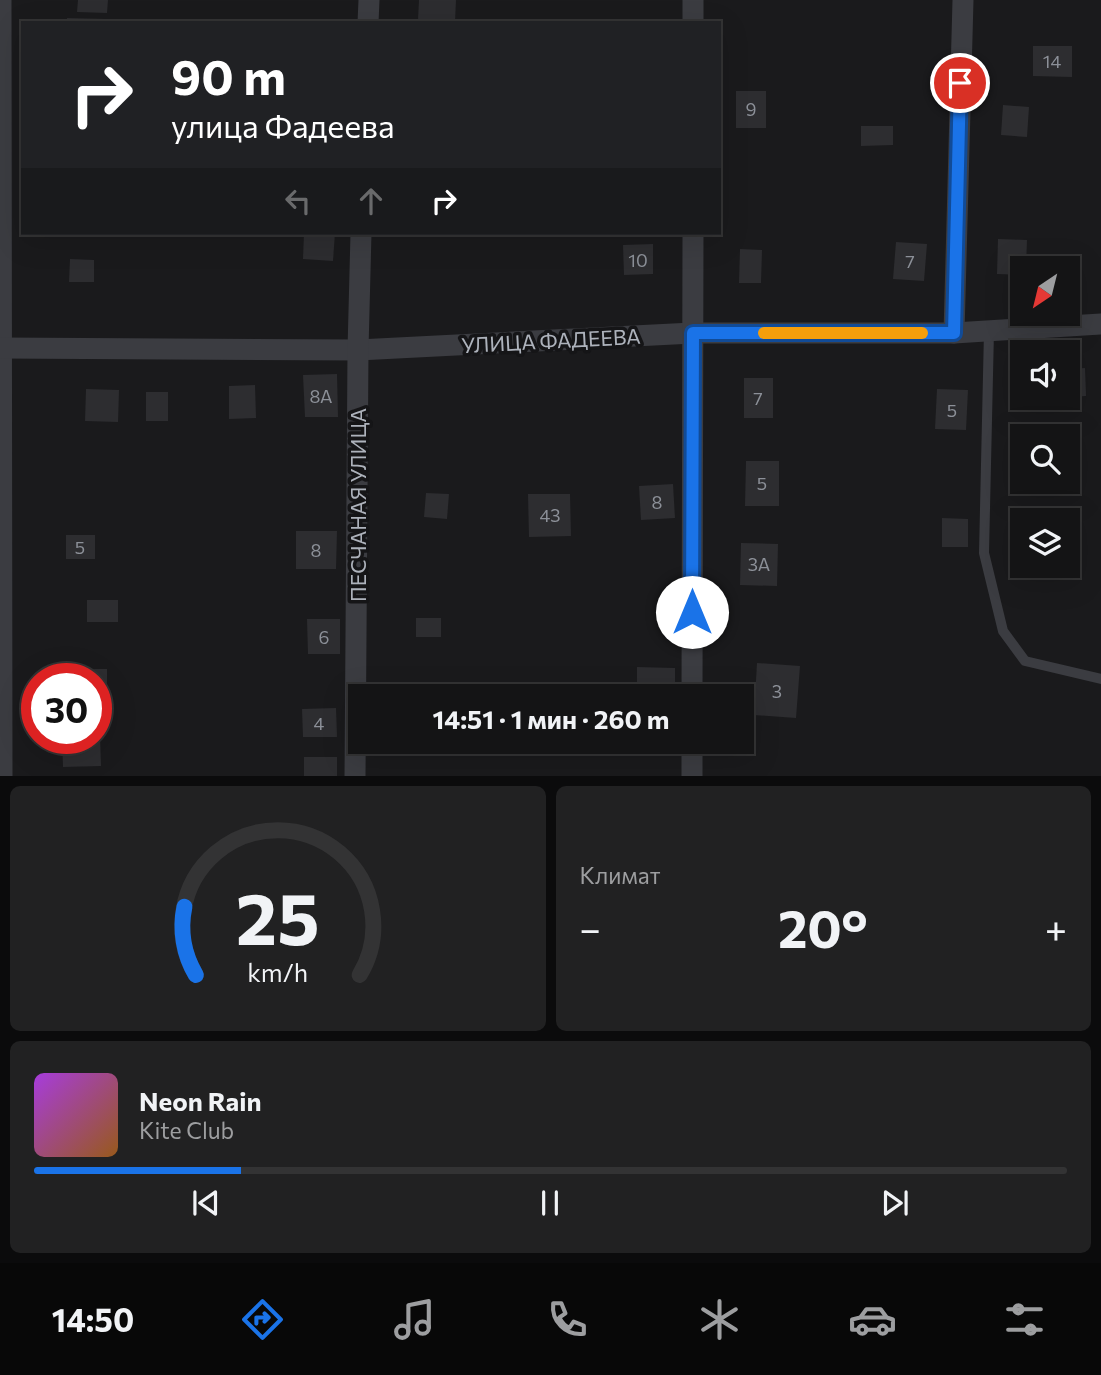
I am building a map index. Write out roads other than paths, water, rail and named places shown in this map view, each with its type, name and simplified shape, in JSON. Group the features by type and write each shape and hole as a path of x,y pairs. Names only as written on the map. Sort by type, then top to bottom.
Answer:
{"street":[{"path":"1,0 2,776"},
{"path":"368,21 369,0"},
{"path":"693,0 693,21"},
{"path":"954,333 963,0"},
{"name":"ПЕСЧАНАЯ УЛИЦА","path":"355,776 358,350 362,235"},
{"path":"692,684 693,235"},
{"name":"УЛИЦА ФАДЕЕВА","path":"1,348 358,350 693,333 954,333 1101,324"},
{"path":"692,754 692,776"}],"lane":[{"path":"989,331 984,553 1003,631 1025,661 1101,679"}]}
